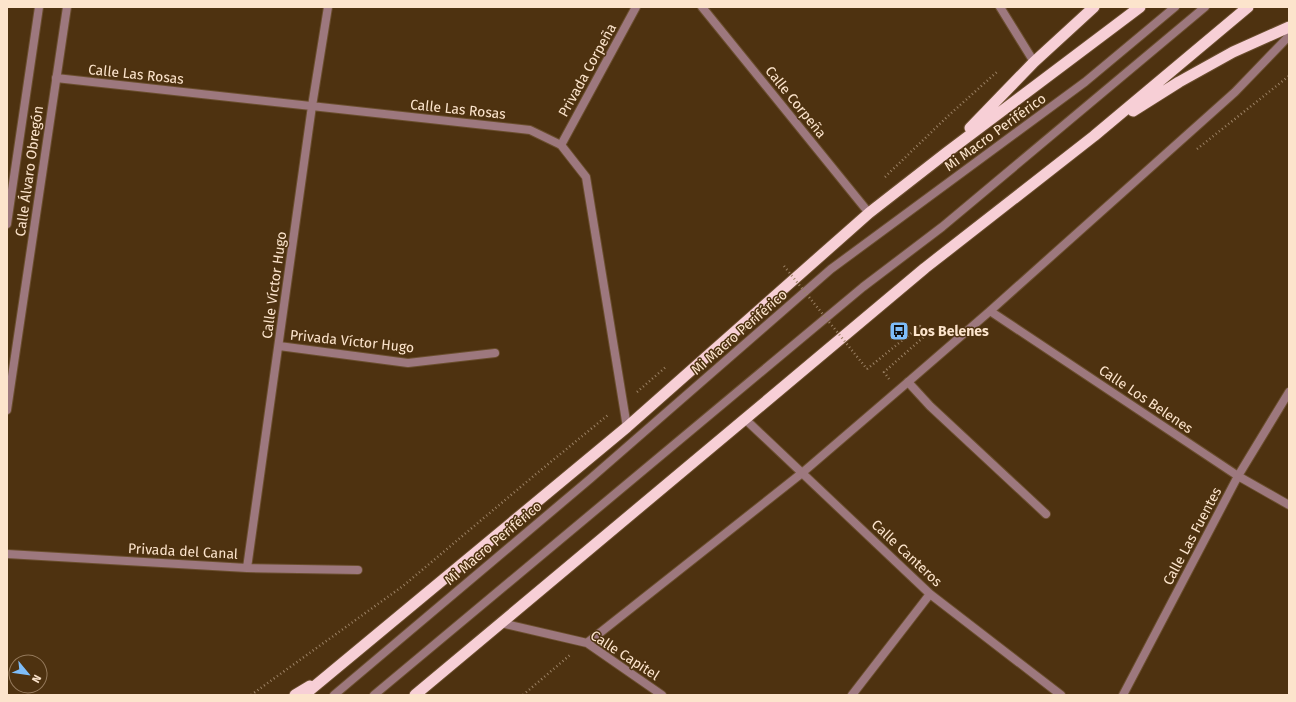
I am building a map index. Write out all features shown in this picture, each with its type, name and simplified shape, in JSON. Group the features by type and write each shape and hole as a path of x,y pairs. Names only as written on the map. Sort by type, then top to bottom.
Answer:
{"highway":[{"path":"946,153 1034,62 1094,7"},
{"path":"304,695 627,427 869,213 1140,7"},
{"path":"415,695 925,268 1094,136 1248,7"},
{"path":"1094,136 1179,82 1233,52 1289,27"},
{"path":"295,695 331,674"}],"street":[{"name":"Calle Álvaro Obregón","path":"7,224 39,7"},
{"name":"Calle Álvaro Obregón","path":"7,410 67,7"},
{"name":"Calle Víctor Hugo","path":"248,568 312,106 328,7"},
{"name":"Privada Corpeña","path":"561,144 636,7"},
{"name":"Calle Corpeña","path":"702,7 869,213"},
{"path":"1000,7 1034,62"},
{"name":"Mi Macro Periférico","path":"334,695 590,479 831,269 1085,82 1175,7"},
{"path":"374,695 863,287 942,227 1205,7"},
{"path":"587,643 802,473 899,390 990,311 1235,92 1289,36"},
{"name":"Calle Las Rosas","path":"56,78 530,130 561,144 586,177 627,427"},
{"name":"Calle Los Belenes","path":"990,311 1238,476 1289,505"},
{"name":"Privada Víctor Hugo","path":"278,346 408,362 495,353"},
{"path":"908,382 930,406 1046,514"},
{"name":"Calle Las Fuentes","path":"1124,695 1238,476 1289,392"},
{"name":"Calle Canteros","path":"745,420 930,594 1061,695"},
{"name":"Privada del Canal","path":"7,554 248,568 358,570"},
{"path":"852,695 930,594"},
{"name":"Calle Capitel","path":"501,623 587,643 662,695"}],"path":[{"path":"882,179 948,116 1002,68"},
{"path":"789,262 783,266 867,369 920,326 927,334 884,372 899,390"},
{"path":"251,695 403,586 670,363"}],"place":[{"name":"Los Belenes","path":"899,331"}]}
